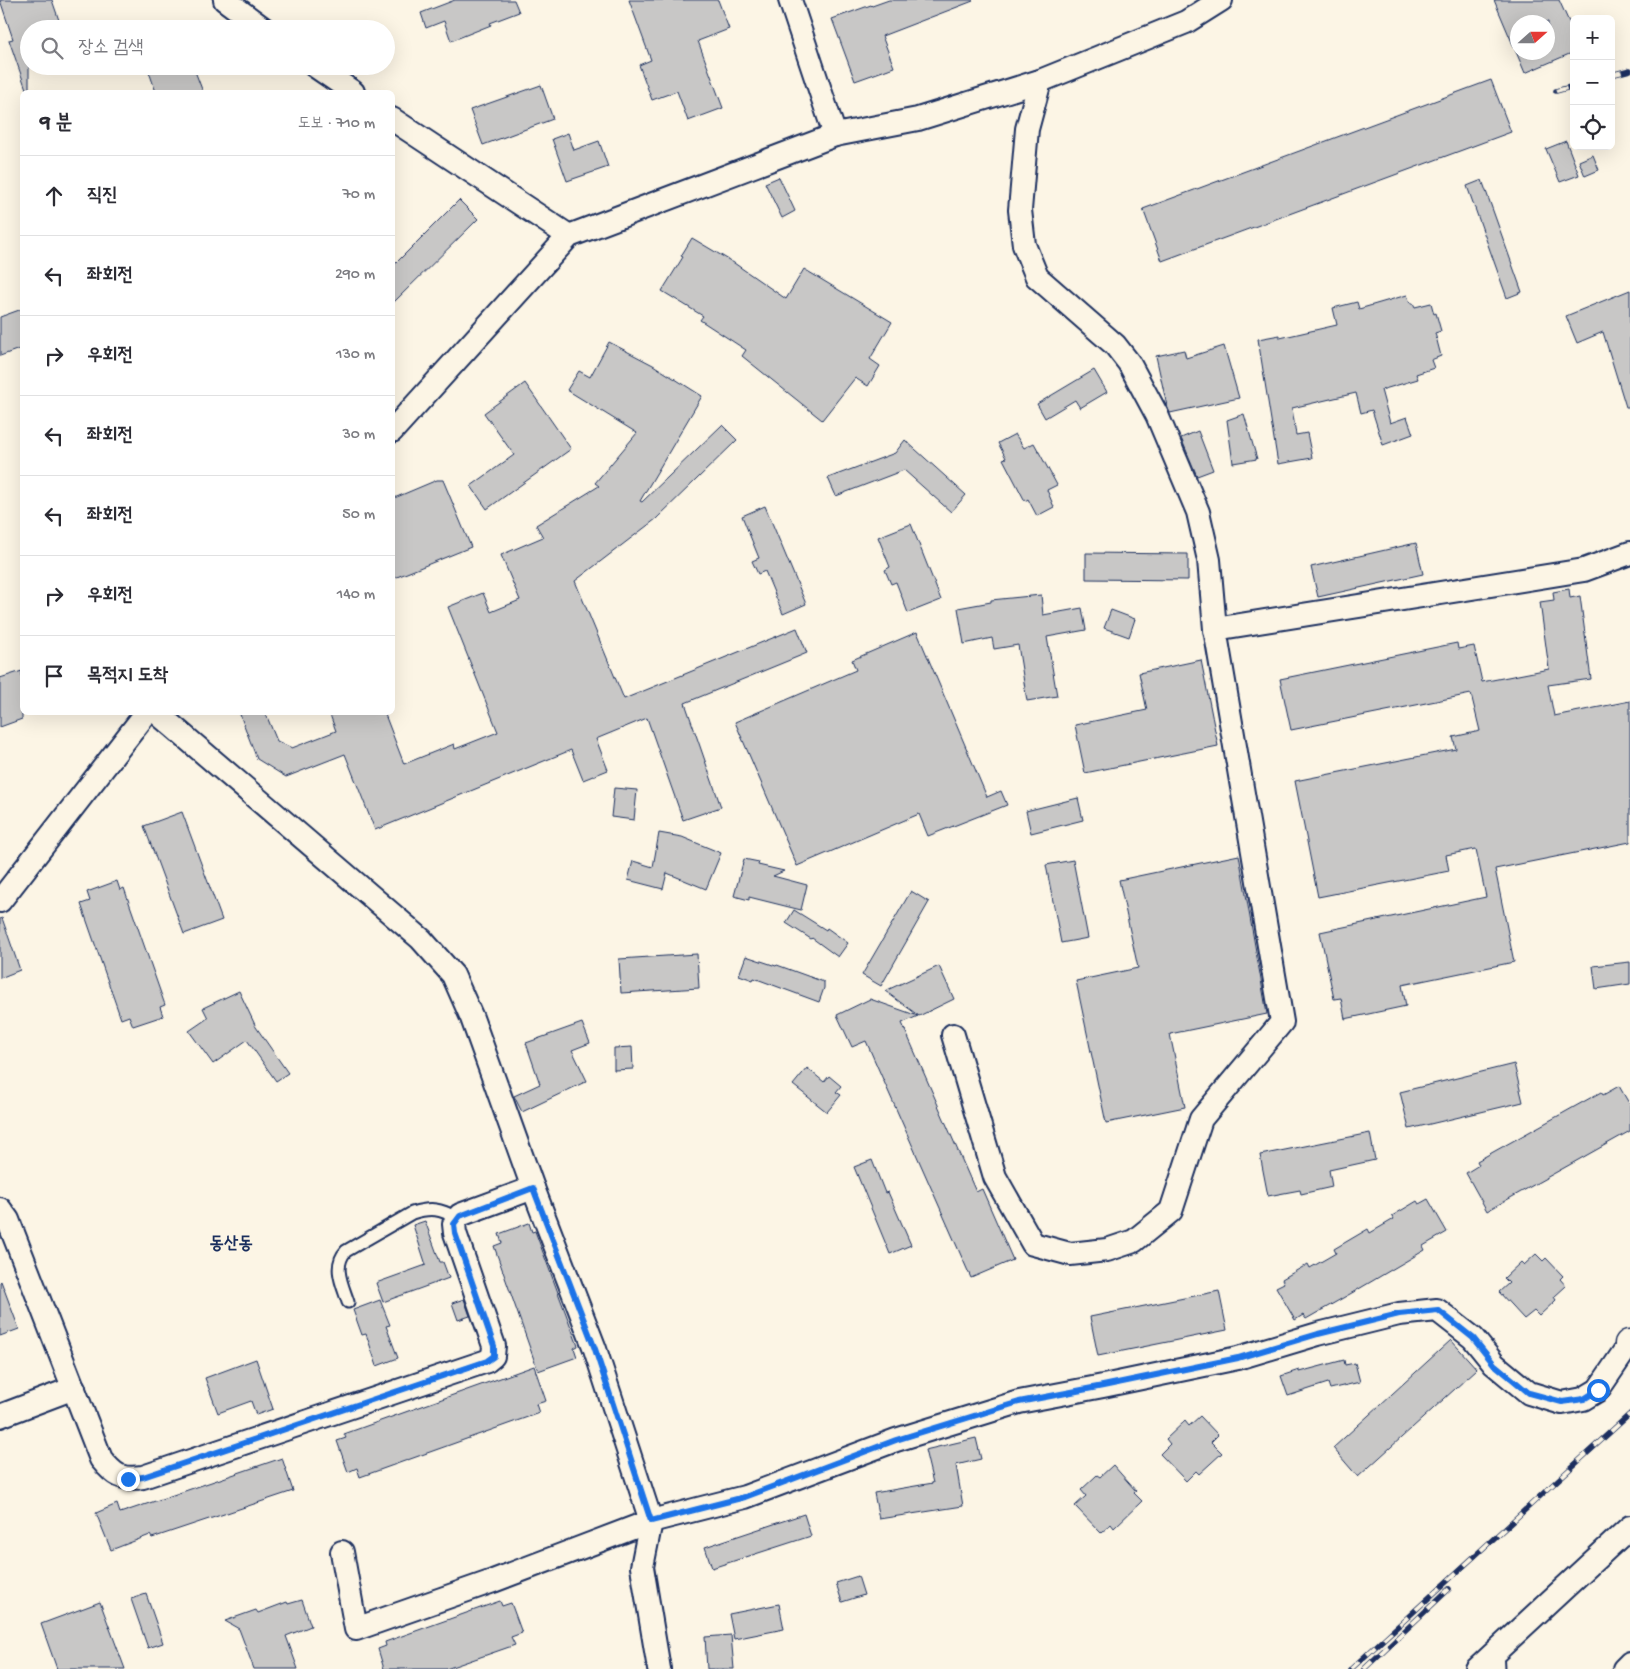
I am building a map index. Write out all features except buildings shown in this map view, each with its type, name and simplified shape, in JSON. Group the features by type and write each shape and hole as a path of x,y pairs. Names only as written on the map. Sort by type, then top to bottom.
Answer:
{"street":[{"path":"225,0 252,20"},
{"path":"790,0 835,135"},
{"path":"395,428 569,236 835,135 918,119 1040,81 1186,22 1221,0"},
{"path":"328,75 350,90"},
{"path":"953,1035 995,1177 1033,1244 1070,1254 1107,1250 1134,1241 1171,1211 1201,1119 1282,1022 1215,629 1208,560 1198,512 1157,415 1129,363 1115,345 1037,278 1024,245 1020,210 1026,129 1040,81"},
{"path":"395,121 569,236"},
{"path":"1215,629 1584,570 1630,553"},
{"path":"0,901 144,715"},
{"path":"160,715 421,939 453,975 472,1018 533,1188 595,1349 651,1521 642,1567 659,1669"},
{"path":"0,1209 8,1220 101,1459 113,1473 128,1479 143,1477 487,1361 494,1356 494,1346 455,1233 454,1224 460,1216 533,1188"},
{"path":"342,1552 356,1629 493,1581 651,1521 745,1497 896,1440 1019,1402 1238,1358 1318,1334 1399,1314 1438,1310 1473,1338 1494,1364 1529,1393 1562,1402 1584,1399 1598,1390 1630,1343"},
{"path":"0,1416 74,1388"},
{"path":"1477,1669 1497,1660 1630,1527"},
{"path":"1624,1669 1630,1664"}],"lane":[{"path":"348,1302 338,1266 340,1256 346,1251 412,1213 424,1209 441,1210 457,1218"}],"railway":[{"path":"1615,74 1630,70"},
{"path":"1556,91 1570,87"},
{"path":"1351,1669 1630,1414"},
{"path":"1364,1669 1449,1589"}],"district":[{"name":"동산동","path":"231,1244"}],"route":[{"path":"128,1479 143,1477 487,1361 494,1356 494,1346 455,1233 454,1224 460,1216 533,1188 595,1349 651,1521 745,1497 896,1440 1019,1402 1238,1358 1318,1334 1399,1314 1438,1310 1473,1338 1494,1364 1529,1393 1562,1402 1584,1399 1598,1390"}]}
